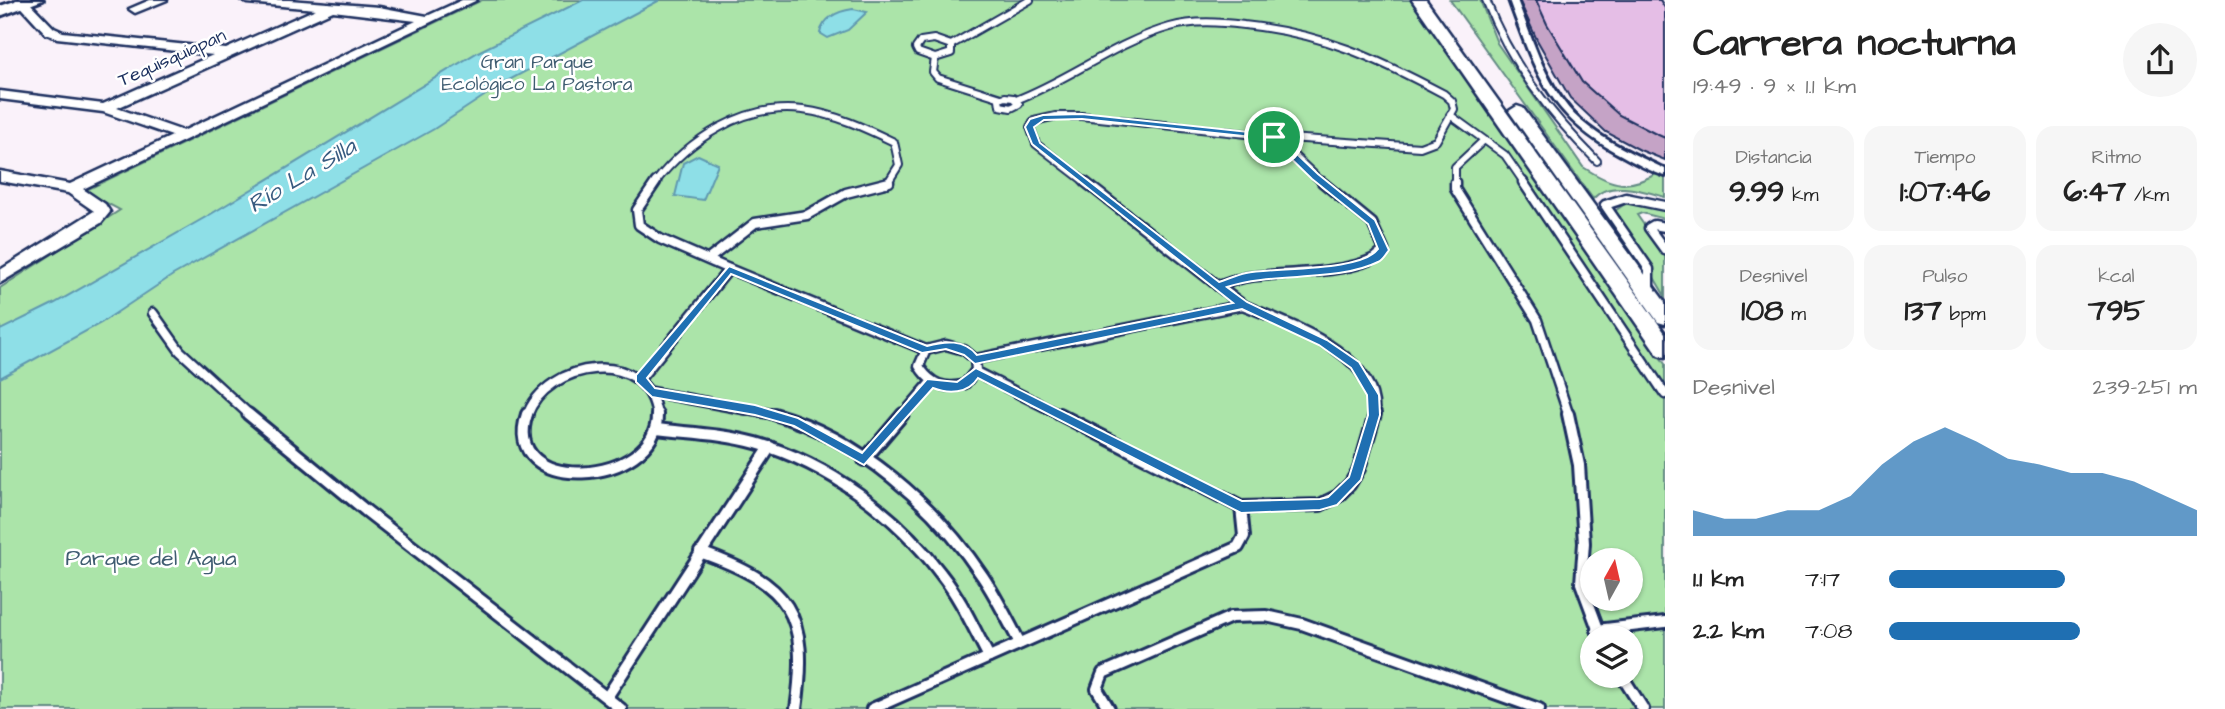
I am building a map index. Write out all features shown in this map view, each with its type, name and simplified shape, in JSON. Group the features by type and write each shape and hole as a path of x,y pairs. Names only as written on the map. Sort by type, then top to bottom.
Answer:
{"main road":[{"path":"0,11 26,1"}],"street":[{"path":"135,9 161,0"},
{"path":"247,0 331,7 427,20"},
{"path":"72,189 471,0"},
{"path":"1419,0 1665,349"},
{"path":"1437,0 1665,317"},
{"path":"1513,0 1550,85 1575,120 1616,150 1665,173"},
{"path":"26,1 50,31 61,36 229,54"},
{"name":"Tequisquiapan","path":"105,108 331,7"},
{"path":"0,95 105,108 184,136"},
{"path":"0,176 72,189 100,207 102,212 96,219 0,277"}],"lane":[{"path":"951,45 953,49 948,56 935,58 918,52 918,44 934,39 951,45 1030,0"},
{"path":"1486,0 1491,18 1513,57 1539,94 1597,161"},
{"path":"935,58 933,72 938,78 1001,98 998,104 1007,108 1017,106 1016,100 1041,91 1169,27 1231,23 1315,37 1344,45 1444,94 1452,101 1454,109 1436,141 1420,147 1274,137 1082,116 1043,117 1034,121 1030,127 1036,144 1243,305 1343,354 1369,386 1375,405 1363,459 1355,480 1344,493 1320,505 1241,507 976,372"},
{"path":"710,258 755,223 807,215 822,209 846,193 886,185 898,170 899,150 894,142 846,119 818,112 764,109 727,124 676,156 637,210 639,225 647,233 710,258 729,269 926,350 947,344 968,352 975,359 976,372 970,382 958,387 944,387 931,382 919,366 926,350"},
{"path":"1450,115 1505,155 1665,394"},
{"path":"1218,286 1246,277 1345,267 1377,259 1384,250 1372,223 1315,177 1274,137"},
{"path":"1483,141 1455,167 1455,189 1537,320 1571,423 1579,465 1584,543 1581,583 1596,625"},
{"path":"1648,293 1649,269 1605,205 1618,199 1630,198 1665,206"},
{"path":"1665,227 1654,225 1649,228 1665,250"},
{"path":"640,379 729,269"},
{"path":"975,359 1243,305"},
{"path":"153,313 180,351 243,410 365,510 621,709"},
{"path":"606,369 640,379 652,392 657,411 656,429 630,458 607,470 582,474 553,470 535,460 524,442 523,424 531,404 545,388 566,376 606,369"},
{"path":"864,460 931,382"},
{"path":"652,392 755,410 798,422 892,479 933,515 983,576 1020,643"},
{"path":"656,429 723,437 770,447 807,463 852,489 906,535 958,599 989,657"},
{"path":"607,697 770,447"},
{"path":"872,709 1238,547 1244,536 1241,507"},
{"path":"700,552 753,573 775,589 797,625 802,645 803,670 796,709"},
{"path":"1110,709 1097,689 1103,673 1231,617 1246,614 1292,622 1471,681 1539,709"},
{"path":"1643,626 1665,622"},
{"path":"1630,688 1643,709"}],"green space":[{"path":"482,0 1413,0 1665,364 1665,709 0,709 0,288 120,210 84,191"},
{"path":"1450,0 1480,0 1497,43 1583,167 1603,179 1621,184 1638,182 1660,172 1665,173 1665,197 1617,188 1608,189 1593,199"},
{"path":"1635,202 1665,209 1665,219 1642,213 1637,215 1665,255 1665,296 1615,211 1626,203"}],"water":[{"name":"Río La Silla","path":"583,0 660,0 507,81 434,129 173,275 101,323 0,378 0,330 55,303 211,214 478,52"},
{"path":"853,9 867,12 848,30 828,38 820,33 832,16"},
{"path":"698,155 718,164 703,200 675,196 683,163"}],"building":[{"path":"1536,0 1660,0 1665,8 1665,138 1619,115 1582,82 1547,24"}],"route":[{"path":"1274,137 1082,116 1043,117 1034,121 1030,127 1036,144 1218,286 1243,305 1323,342 1355,365 1373,395 1374,415 1355,480 1344,493 1332,501 1320,505 1241,507 976,372 970,382 958,387 944,387 931,382 864,460 841,444 798,422 755,410 652,392 640,379 729,269 926,350 936,345 958,346 975,359 1243,305 1218,286 1246,277 1302,269 1345,267 1377,259 1384,250 1372,223 1315,177 1274,137"}],"park label":[{"name":"Gran Parque Ecológico La Pastora","path":"537,73"},
{"name":"Parque del Agua","path":"151,558"}]}
